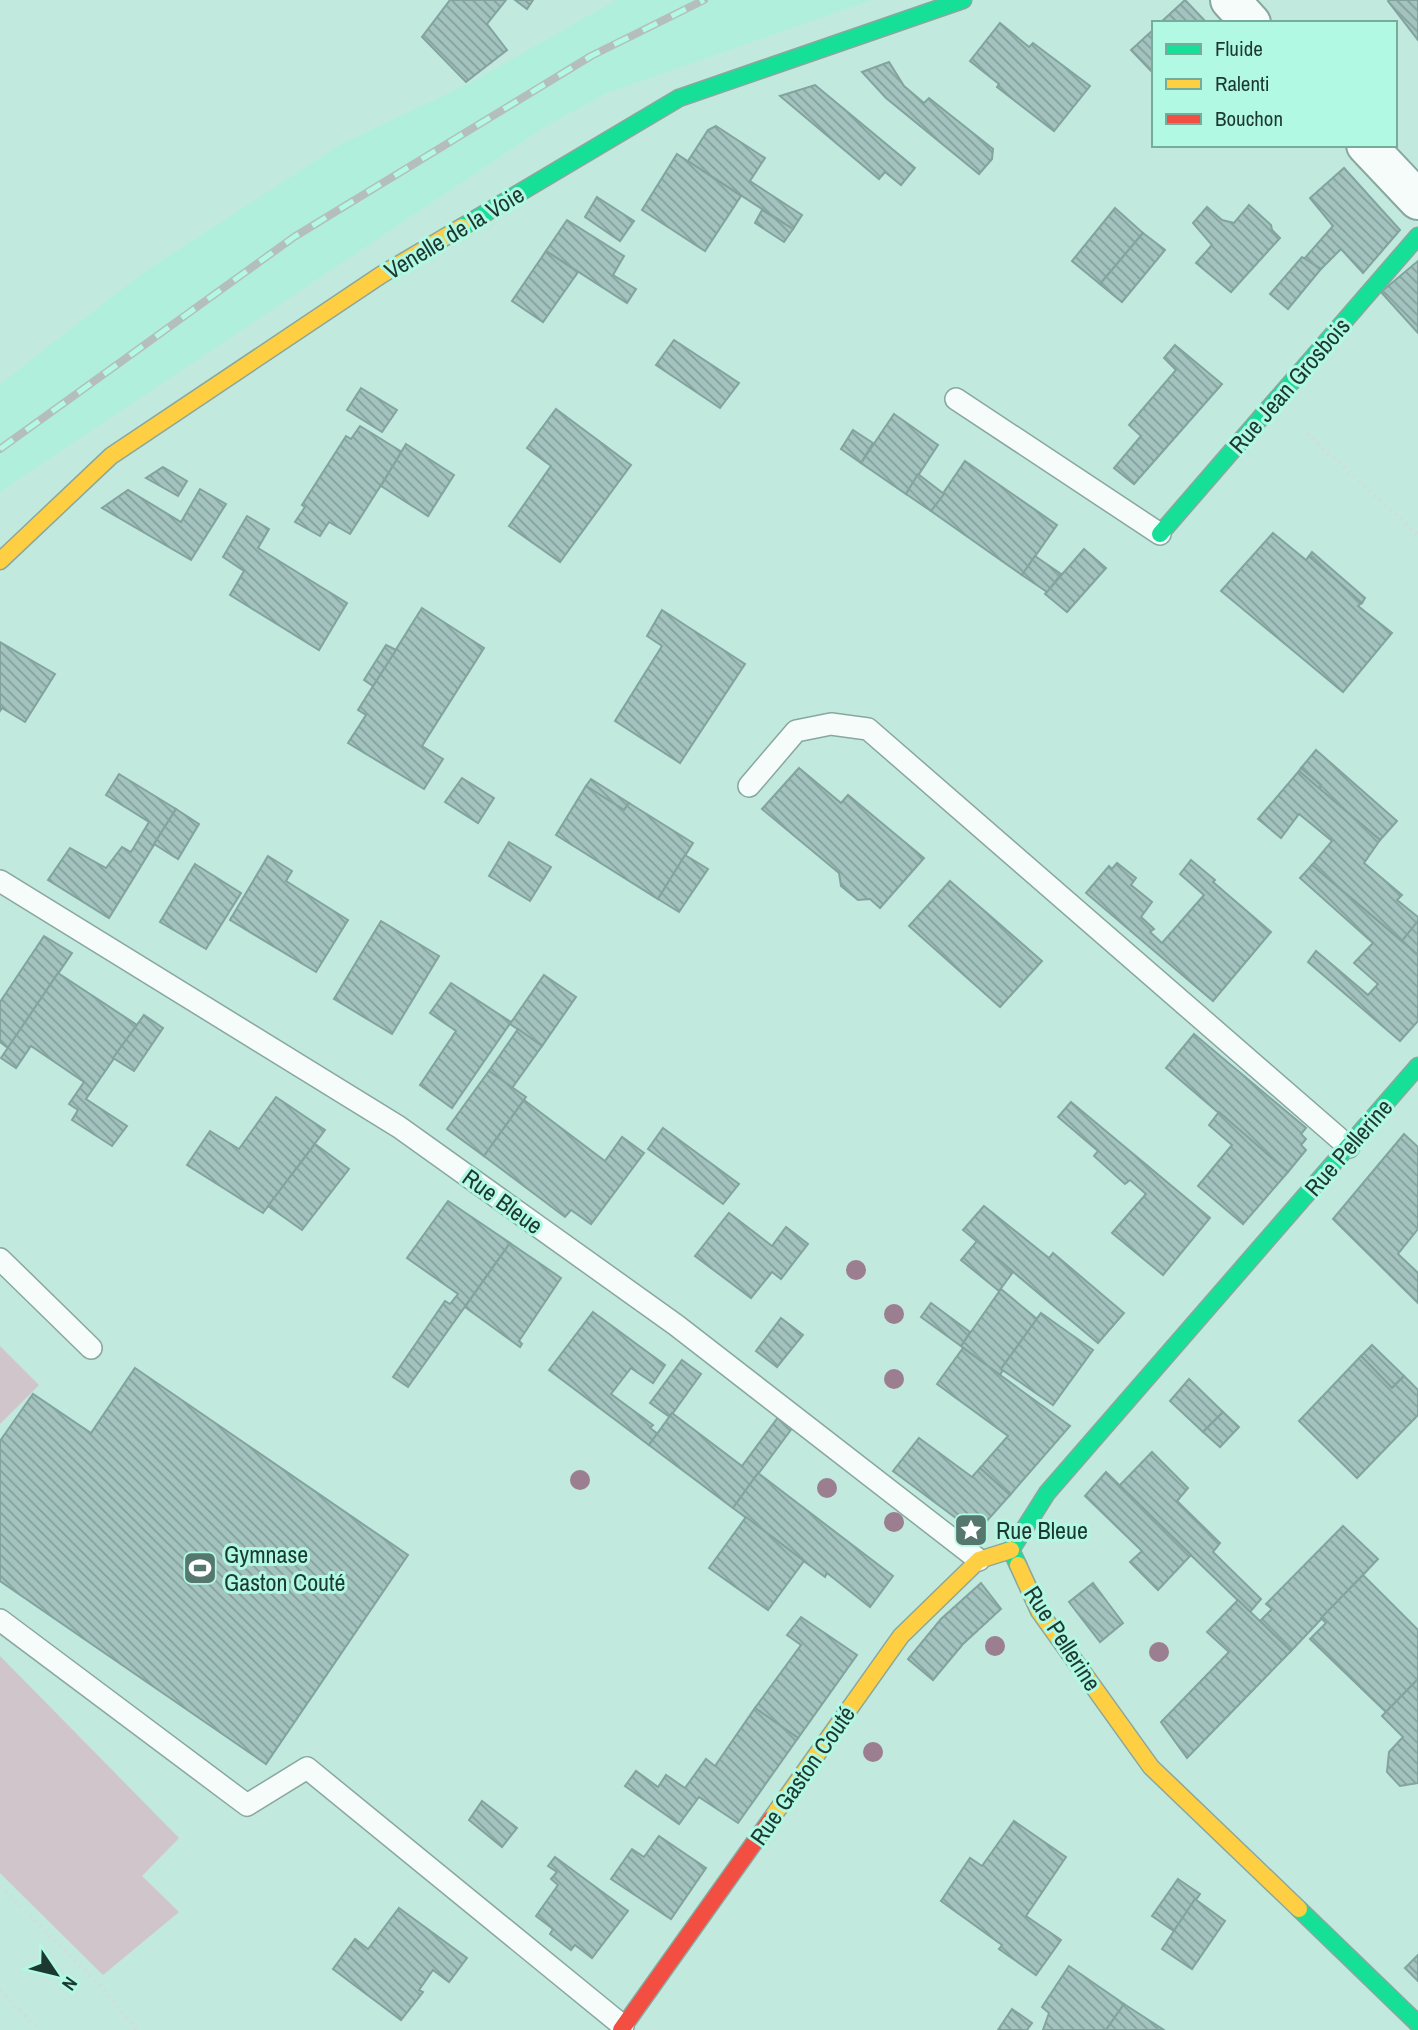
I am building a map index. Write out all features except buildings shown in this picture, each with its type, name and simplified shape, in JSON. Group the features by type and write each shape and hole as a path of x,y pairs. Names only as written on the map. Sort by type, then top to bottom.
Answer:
{"street":[{"name":"Venelle de la Voie","path":"0,561 111,456 381,275 679,98 963,0"},
{"path":"1230,0 1249,21"},
{"path":"1368,147 1418,200"},
{"name":"Rue Jean Grosbois","path":"1160,534 1418,236"},
{"name":"Rue Pellerine","path":"1418,1066 1047,1493 1010,1550 1039,1611 1152,1767 1418,2024"},
{"name":"Rue Gaston Couté","path":"622,2028 901,1636 979,1560 1010,1550"}],"lane":[{"path":"956,399 1160,534"},
{"path":"749,786 796,731 831,724 868,729 1349,1147"},
{"name":"Rue Bleue","path":"0,881 399,1127 676,1325 979,1560"},
{"path":"0,1259 91,1348"},
{"path":"0,1620 247,1805 307,1768 622,2028"}],"path":[{"path":"1273,404 1418,535"},
{"path":"0,1886 100,1985 138,2030"},
{"path":"0,1990 39,2030"}],"shaded area":[{"path":"616,0 872,0 607,93 546,126 0,492 0,384 143,273 341,144 468,84"},
{"path":"0,1346 39,1385 0,1424"},
{"path":"0,1656 179,1838 142,1876 179,1912 103,1975 0,1873"}],"railway":[{"path":"0,449 294,237 591,56 704,0"}],"traffic: fast":[{"path":"462,227 679,98 963,0"},
{"path":"1160,534 1418,236"},
{"path":"1018,1565 1011,1550 1047,1493 1418,1066"},
{"path":"1299,1909 1418,2024"}],"traffic: slow":[{"path":"0,561 111,456 381,275 462,227"},
{"path":"771,1819 901,1636 979,1560 1011,1550"},
{"path":"1018,1565 1039,1611 1151,1767 1299,1909"}],"traffic: jam":[{"path":"621,2030 771,1819"}],"place":[{"name":"Rue Bleue","path":"971,1530"},
{"name":"Gymnase Gaston Couté","path":"200,1568"}]}
